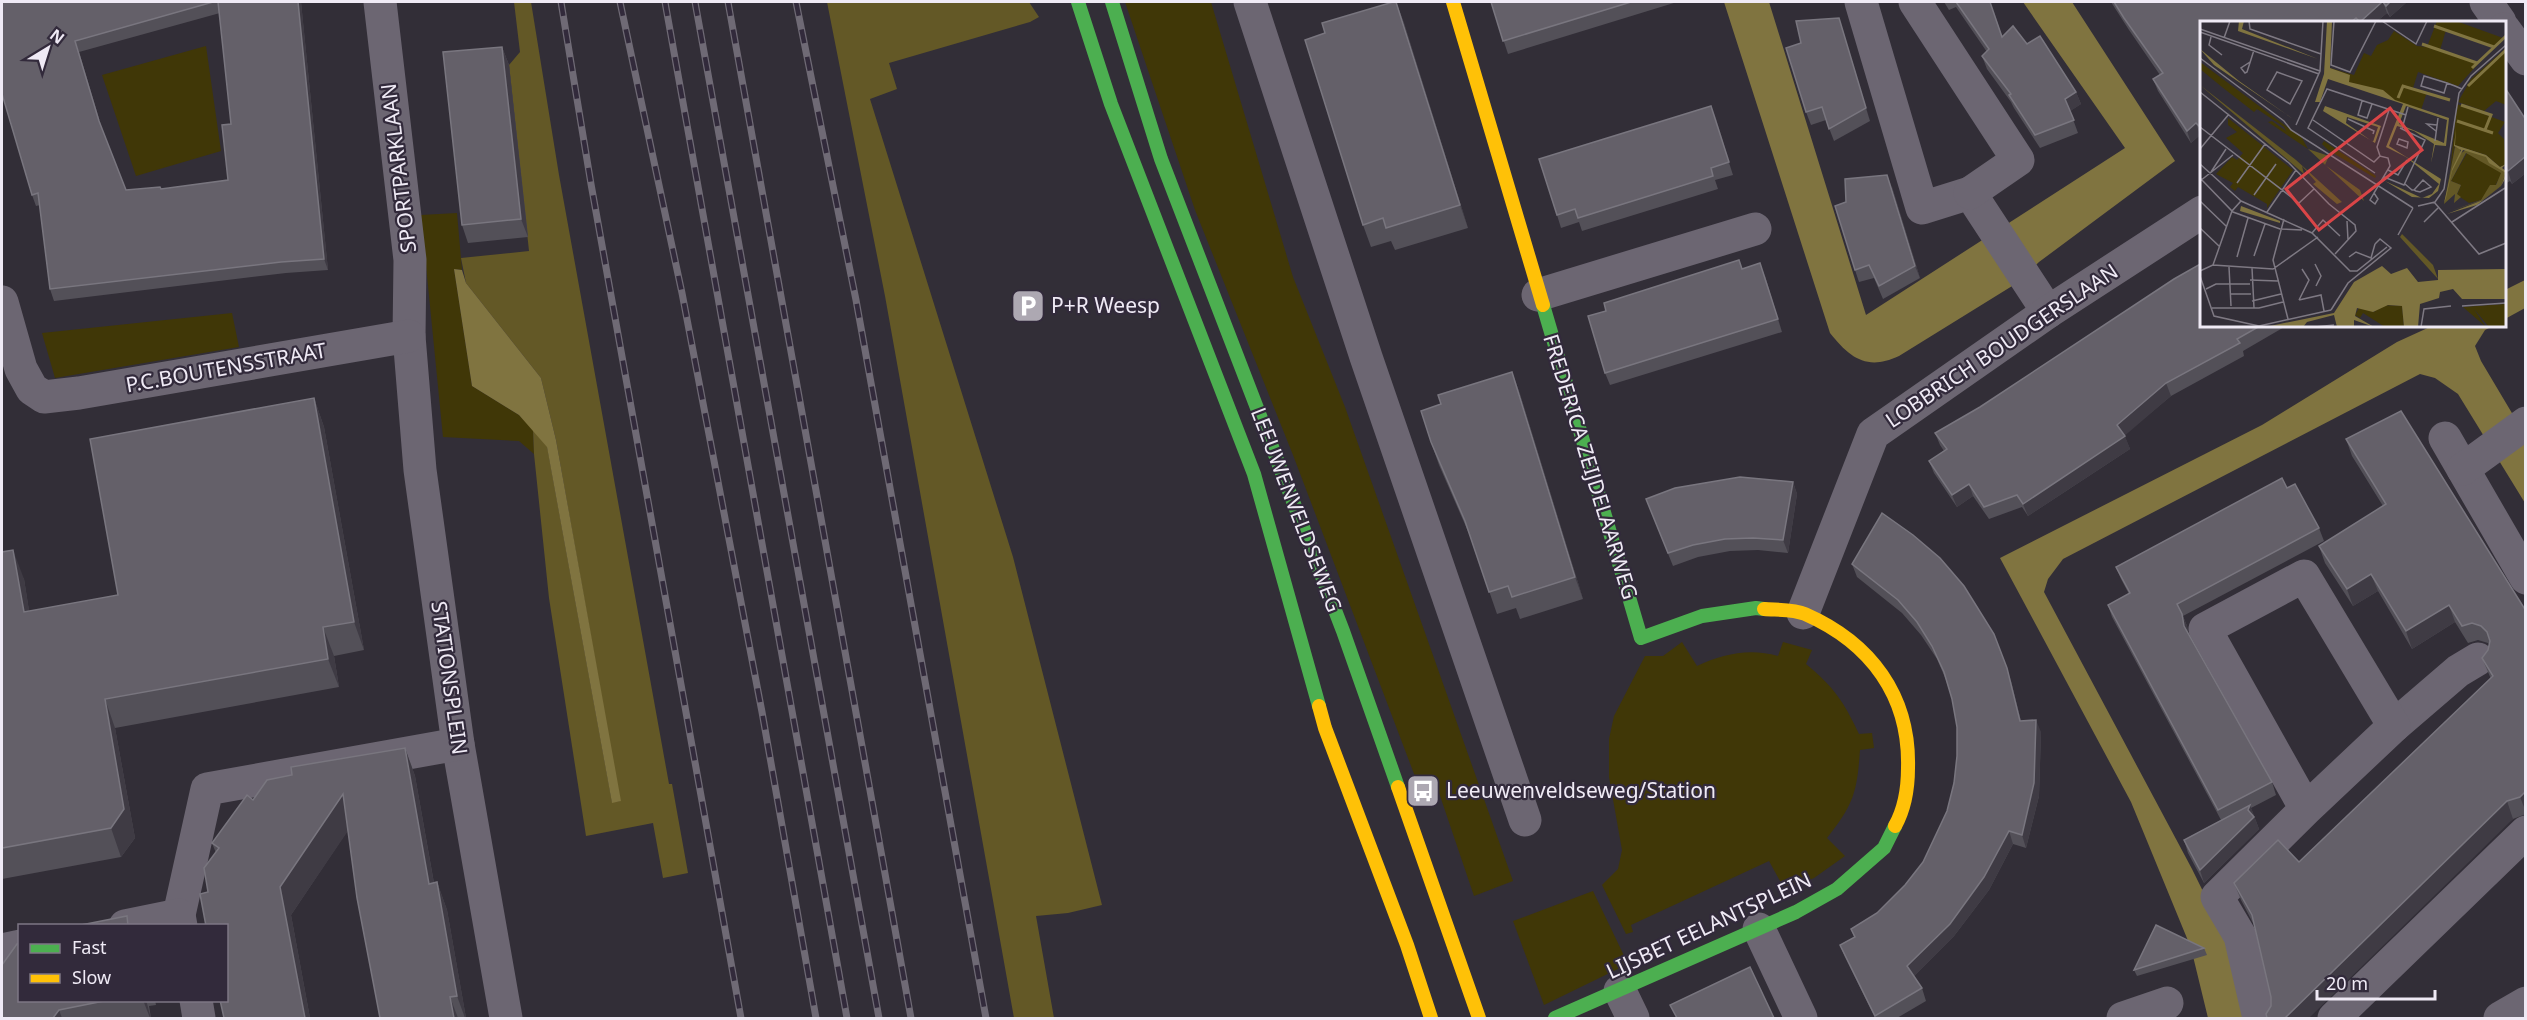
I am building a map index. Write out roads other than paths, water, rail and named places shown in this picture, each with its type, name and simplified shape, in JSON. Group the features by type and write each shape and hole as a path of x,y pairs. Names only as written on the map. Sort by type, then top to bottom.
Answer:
{"main road":[{"name":"LEEUWENVELDSEWEG","path":"1078,2 1111,104 1254,474 1325,728 1407,945 1431,1018"},
{"name":"LEEUWENVELDSEWEG","path":"1112,2 1161,159 1343,630 1479,1018"},
{"name":"FREDERICA ZEIJDELAARWEG","path":"1453,2 1641,638"},
{"name":"LIJSBET EELANTSPLEIN","path":"1555,1018 1627,1005 1759,929 1837,889 1884,848 1902,813 1908,785 1909,742 1900,707 1879,669 1848,638 1803,614 1756,608 1702,616 1641,638"}],"street":[{"name":"SPORTPARKLAAN","path":"380,2 410,260 409,336"},
{"path":"1250,2 1365,357 1525,820"},
{"path":"1861,2 1922,207 1978,206 2019,160 1915,2"},
{"path":"2506,32 2526,59"},
{"path":"1978,206 2045,307"},
{"name":"LOBBRICH BOUDGERSLAAN","path":"1803,614 1872,434 2045,307 2200,213"},
{"path":"1538,295 1755,229"},
{"name":"P.C.BOUTENSSTRAAT","path":"2,302 21,369 32,389 44,397 91,391 409,336"},
{"name":"STATIONSPLEIN","path":"409,336 420,470 458,744 506,1018"},
{"path":"2470,464 2526,423"},
{"path":"2445,438 2470,464 2526,578"},
{"path":"2306,808 2205,629 2304,576 2394,726"},
{"path":"2259,1018 2240,936 2217,897 2306,808 2394,726 2458,672 2478,659"},
{"path":"143,924 180,920 207,789 458,744"},
{"path":"2334,1018 2526,832"},
{"path":"1759,929 1801,1018"},
{"path":"2,950 18,946"},
{"path":"196,1002 200,1018"},
{"path":"2123,1018 2168,1003"},
{"path":"2500,1018 2526,1003"}],"railway":[{"path":"561,2 591,184 741,1018"},
{"path":"620,2 682,293 762,712 816,1018"},
{"path":"665,2 847,1018"},
{"path":"695,2 879,1018"},
{"path":"728,2 911,1018"},
{"path":"796,2 856,300 986,1018"}],"place":[{"name":"P+R Weesp","path":"1028,306"},
{"name":"Leeuwenveldseweg/Station","path":"1423,791"}]}
